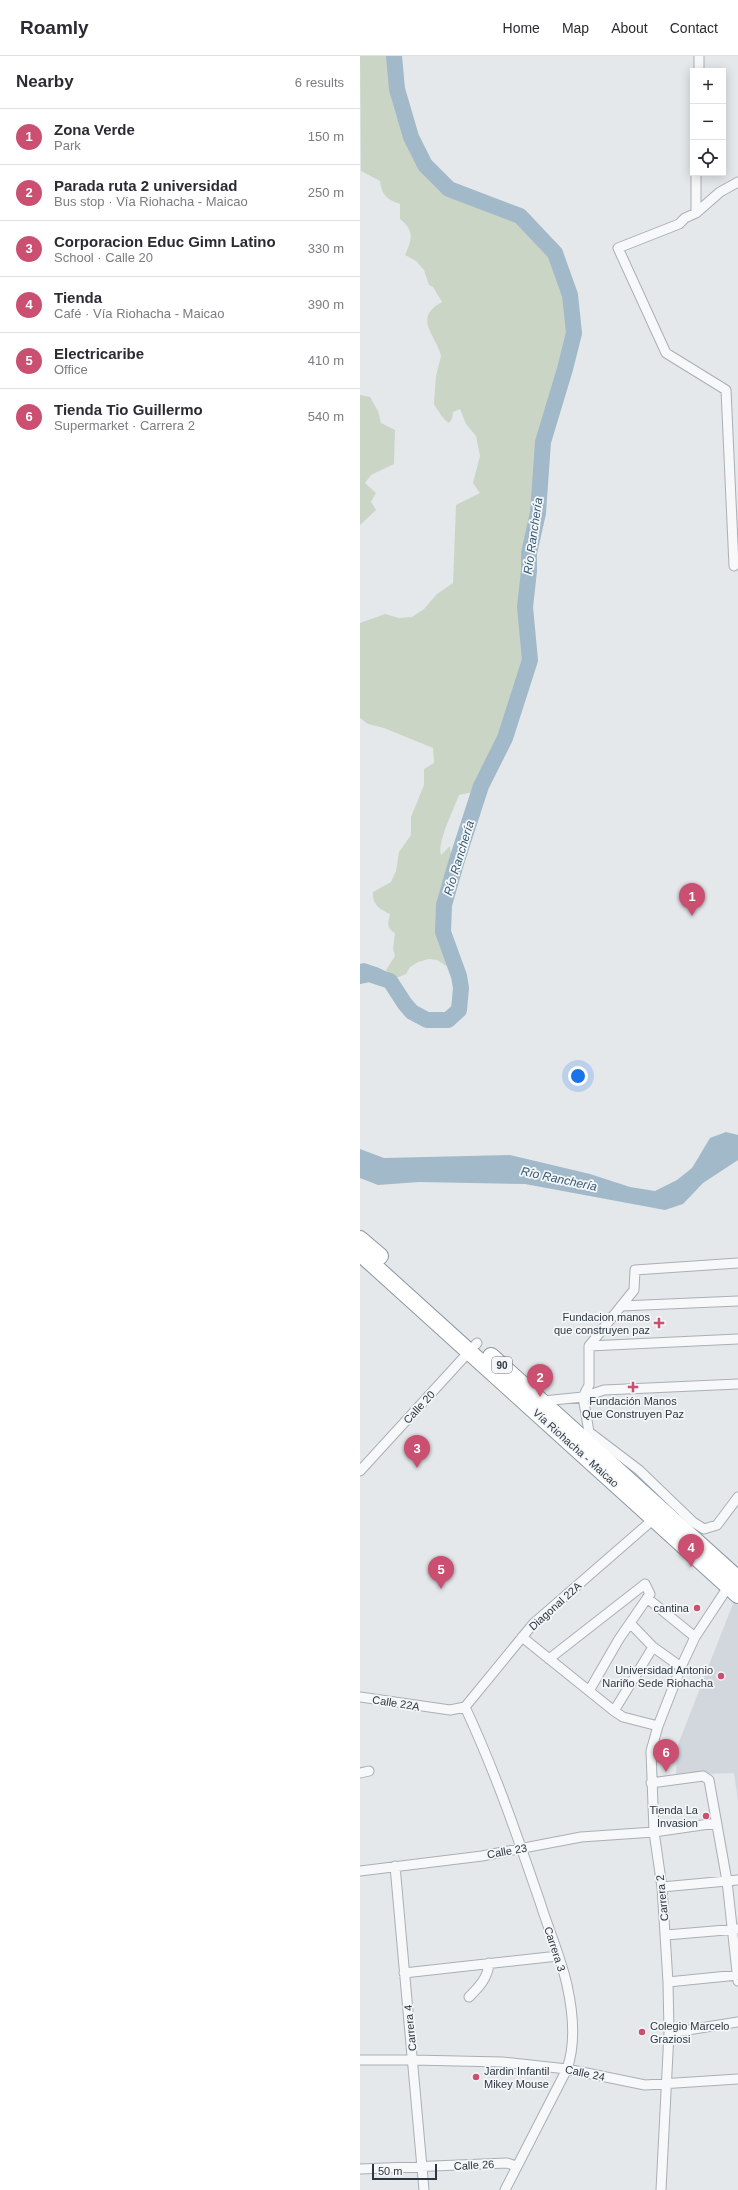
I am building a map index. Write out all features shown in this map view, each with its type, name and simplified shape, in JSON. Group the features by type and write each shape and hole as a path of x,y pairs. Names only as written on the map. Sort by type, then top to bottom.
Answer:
{"highway":[{"name":"Vía Riohacha - Maicao","path":"360,1239 433,1310 735,1584"},
{"name":"Vía Riohacha - Maicao","path":"360,1253 433,1310"}],"street":[{"path":"699,56 699,68"},
{"path":"696,176 696,213"},
{"path":"734,566 726,390 666,353 618,248 679,224 685,218 696,213 720,192 738,182"},
{"path":"738,1262 635,1270 634,1290 589,1346 589,1385 583,1397 589,1432 639,1470 693,1522 704,1529 717,1524 738,1497"},
{"path":"621,1306 738,1301"},
{"path":"589,1346 738,1339"},
{"name":"Calle 20","path":"360,1471 474,1347"},
{"path":"539,1405 583,1397 604,1390 738,1384"},
{"name":"Diagonal 22A","path":"465,1707 534,1624 659,1514"},
{"path":"549,1659 645,1584 650,1594 630,1623 590,1691"},
{"name":"Carrera 2","path":"662,2190 665,2084 669,2033 668,1982 662,1887 654,1832 651,1751 658,1726 681,1667 695,1637 707,1618 735,1584"},
{"path":"647,1598 695,1637"},
{"path":"630,1623 653,1647 681,1667"},
{"path":"522,1637 623,1717 658,1726"},
{"path":"614,1711 653,1647"},
{"name":"Calle 22A","path":"360,1698 450,1710 465,1707"},
{"name":"Carrera 3","path":"465,1707 487,1754 522,1849 567,1985 572,2015 572,2050 567,2069 504,2190"},
{"path":"651,1783 703,1776 709,1780 734,1929 738,1981"},
{"name":"Calle 23","path":"360,1871 522,1849 581,1837 654,1832 716,1823"},
{"name":"Carrera 4","path":"395,1866 424,2190"},
{"path":"662,1887 738,1880"},
{"path":"666,1935 734,1929"},
{"path":"404,1972 558,1956"},
{"path":"469,1996 488,1972 489,1964"},
{"path":"668,1982 738,1975"},
{"path":"669,2033 738,2022"},
{"name":"Calle 24","path":"360,2060 502,2062 567,2069 645,2085 738,2079"},
{"name":"Calle 26","path":"360,2169 507,2163 516,2166"}],"shaded area":[{"name":"Universidad Antonio Nariño Sede Riohacha","path":"734,1601 738,1605 738,1801 734,1773 676,1775 677,1747"}],"green space":[{"path":"360,56 394,56 397,89 411,137 425,165 449,189 520,216 555,253 570,295 574,333 543,442 538,513 529,553 526,604 530,660 505,738 481,786 473,792 459,795 441,842 441,855 450,846 451,863 450,870 440,894 438,920 439,924 443,924 444,934 456,969 453,970 437,960 429,959 418,962 410,967 406,974 394,979 386,970 395,956 393,949 395,933 388,925 390,914 377,906 374,900 373,892 391,882 396,871 399,852 411,835 411,817 424,785 424,769 434,763 433,748 384,728 368,724 360,718 360,623 385,614 399,618 412,617 424,609 437,594 453,583 456,505 480,493 473,483 480,456 476,436 466,424 460,409 453,412 452,419 449,423 434,404 436,376 441,356 428,327 427,321 428,314 433,308 442,302 433,287 429,285 424,270 416,261 405,255 411,236 408,227 400,219 400,204 384,194 380,181 361,171"},
{"path":"360,395 370,397 378,411 381,423 395,430 394,464 371,475 365,483 376,493 371,502 376,510 360,525"}],"water":[{"path":"364,963 381,969 392,976 399,987 405,1004 393,995 385,985 369,982 360,983 360,964"},
{"name":"Río Ranchería","path":"726,1132 738,1135 738,1160 703,1183 683,1204 665,1210 525,1184 419,1182 378,1185 360,1178 360,1149 384,1158 510,1155 590,1174 630,1187 655,1191 677,1180 692,1168 710,1138"}],"waterway":[{"name":"Río Ranchería","path":"360,976 369,974 390,981 412,1012 427,1020 448,1020 459,1010 461,988 459,976 443,932 444,905 481,786 505,738 530,660 525,607 529,571 529,553 538,513 543,442 574,333 570,295 555,253 520,216 449,189 425,165 411,137 397,89 394,56"}],"place":[{"name":"Zona Verde","path":"692,916"},
{"name":"Fundacion manos que construyen paz","path":"659,1323"},
{"name":"Fundación Manos Que Construyen Paz","path":"633,1387"},
{"name":"Parada ruta 2 universidad","path":"540,1397"},
{"name":"Corporacion Educ Gimn Latino","path":"417,1468"},
{"name":"Tienda","path":"691,1567"},
{"name":"Electricaribe","path":"441,1589"},
{"name":"cantina","path":"697,1608"},
{"name":"Universidad Antonio Nariño Sede Riohacha","path":"721,1676"},
{"name":"Tienda Tio Guillermo","path":"666,1772"},
{"name":"Tienda La Invasion","path":"706,1816"},
{"name":"Colegio Marcelo Graziosi","path":"642,2032"},
{"name":"Jardin Infantil Mikey Mouse","path":"476,2077"}]}
